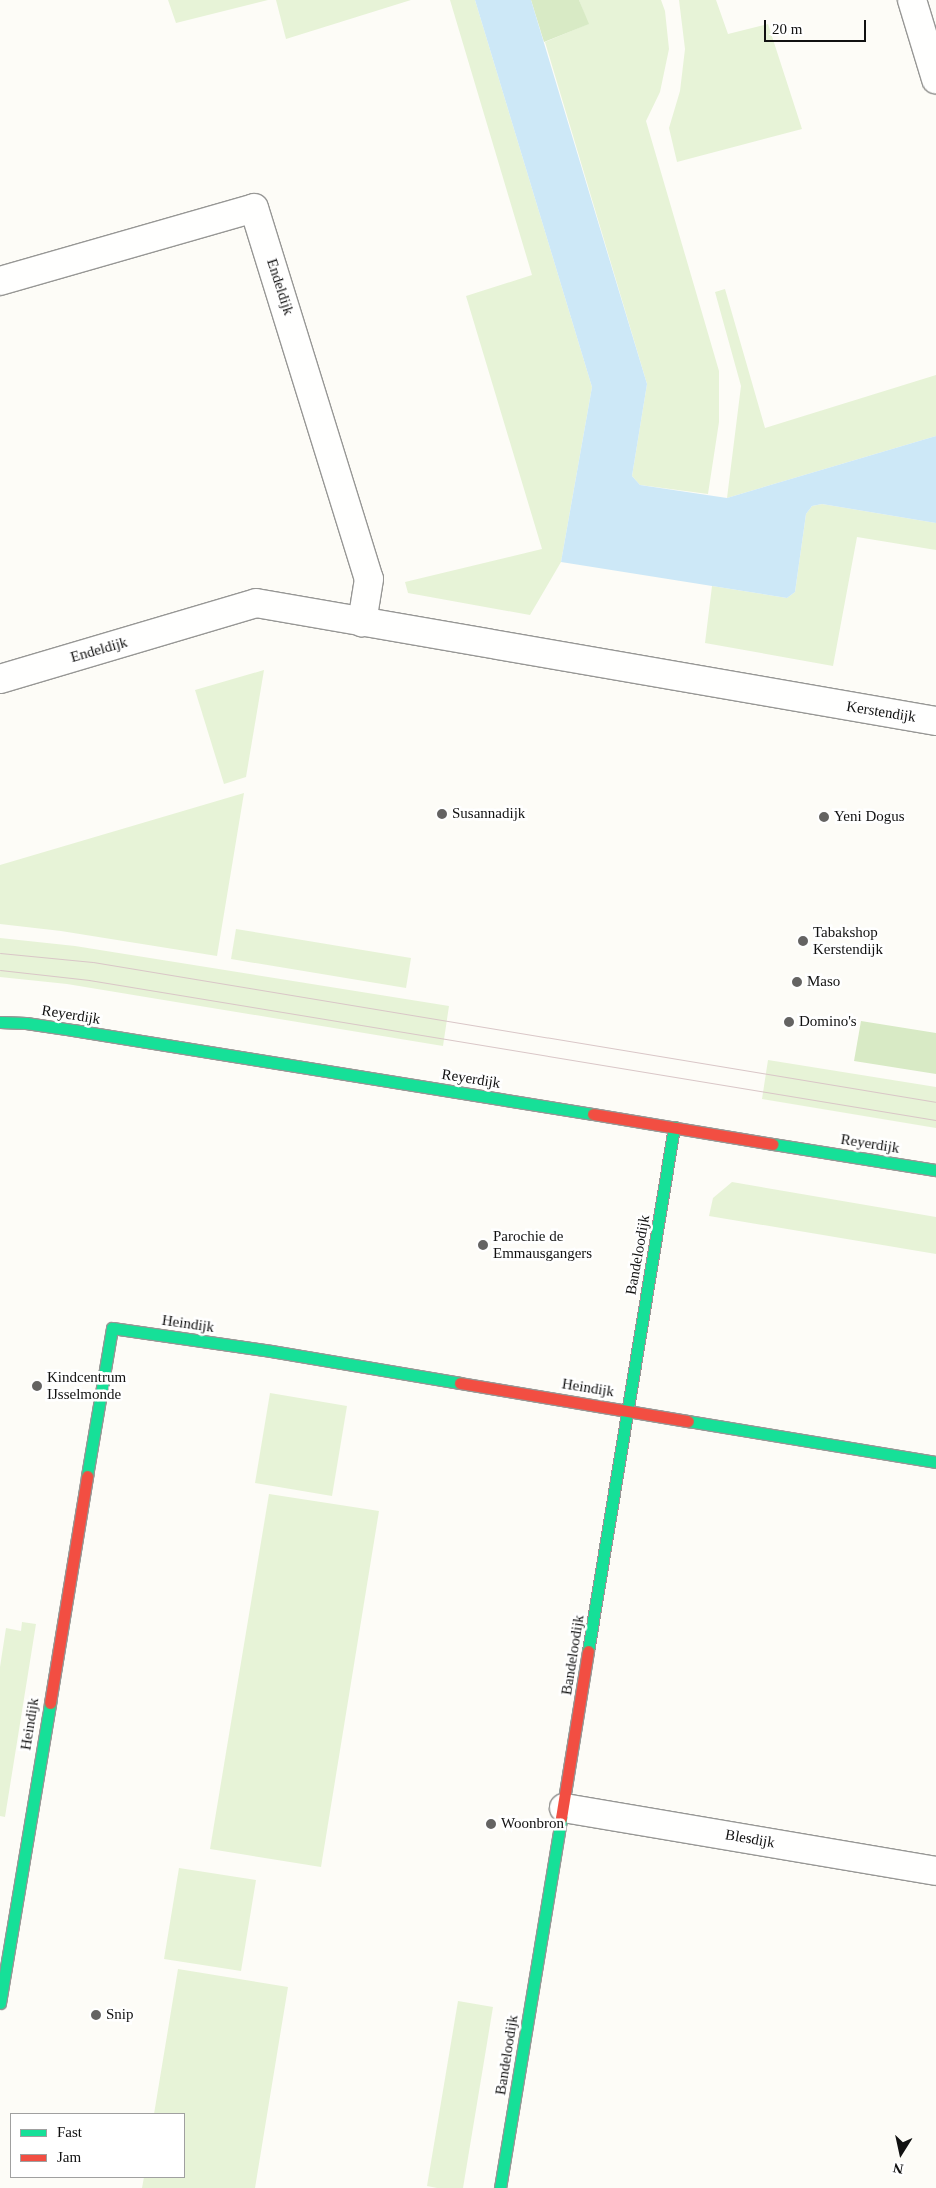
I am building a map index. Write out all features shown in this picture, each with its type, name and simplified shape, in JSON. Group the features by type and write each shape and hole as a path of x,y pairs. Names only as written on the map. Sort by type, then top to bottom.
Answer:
{"street":[{"path":"912,0 936,79"},
{"name":"Endeldijk","path":"0,281 254,208 296,338 369,579 362,622 256,603 0,679"},
{"name":"Kerstendijk","path":"362,622 826,703 936,720"},
{"name":"Reyerdijk","path":"0,1022 26,1023 74,1030 936,1170"},
{"name":"Bandeloodijk","path":"500,2188 564,1808 674,1127"},
{"name":"Heindijk","path":"0,2003 112,1328 281,1352 936,1462"},
{"name":"Blesdijk","path":"564,1808 936,1870"}],"green space":[{"path":"168,0 268,0 176,23"},
{"path":"276,0 411,0 286,39"},
{"path":"450,0 475,0 592,387 561,562 530,615 408,593 405,582 542,549 466,296 532,275"},
{"path":"531,0 579,0 589,24 544,42"},
{"path":"579,0 661,0 665,11 669,49 660,92 646,121 719,371 719,422 708,494 640,485 632,476 647,384 545,42 588,24"},
{"path":"679,0 716,0 728,34 768,24 802,129 677,162 669,128 680,91 685,49"},
{"path":"725,289 765,428 936,375 936,436 727,498 741,386 715,292"},
{"path":"822,504 936,523 936,550 857,537 833,666 705,643 712,586 787,598 795,592 806,514 812,506"},
{"path":"264,670 246,777 224,784 195,690"},
{"path":"244,793 217,956 61,931 0,924 0,865"},
{"path":"236,929 411,958 406,988 231,959"},
{"path":"0,938 75,946 449,1006 443,1046 67,984 0,977"},
{"path":"861,1021 936,1033 936,1074 854,1061"},
{"path":"768,1060 936,1087 936,1128 762,1099"},
{"path":"732,1182 936,1217 936,1254 709,1216 713,1198"},
{"path":"270,1393 347,1406 332,1496 255,1483"},
{"path":"269,1494 379,1511 321,1867 210,1849"},
{"path":"22,1622 36,1624 5,1817 0,1816 0,1667 6,1628 21,1631"},
{"path":"179,1868 256,1880 241,1971 164,1959"},
{"path":"178,1969 288,1987 255,2188 142,2188 144,2178 185,2178 185,2113 154,2113"},
{"path":"458,2001 493,2007 463,2188 437,2188 427,2186"}],"water":[{"path":"475,0 531,0 647,384 632,476 640,485 727,498 936,436 936,523 822,504 812,506 806,514 795,592 787,598 561,562 592,387"}],"tram line":[{"path":"0,953 93,962 936,1102"},
{"path":"0,970 89,980 936,1120"}],"traffic: fast":[{"path":"0,1022 26,1023 73,1030 593,1114"},
{"path":"588,1651 674,1127"},
{"path":"773,1144 936,1170"},
{"path":"87,1476 112,1328 271,1351 460,1383"},
{"path":"688,1421 936,1462"},
{"path":"0,2003 50,1703"},
{"path":"500,2188 561,1818"}],"traffic: jam":[{"path":"593,1114 773,1144"},
{"path":"460,1383 688,1421"},
{"path":"50,1703 87,1476"},
{"path":"561,1818 588,1651"}],"place":[{"name":"Susannadijk","path":"442,814"},
{"name":"Yeni Dogus","path":"824,817"},
{"name":"Tabakshop Kerstendijk","path":"803,941"},
{"name":"Maso","path":"797,982"},
{"name":"Domino's","path":"789,1022"},
{"name":"Parochie de Emmausgangers","path":"483,1245"},
{"name":"Kindcentrum IJsselmonde","path":"37,1386"},
{"name":"Woonbron","path":"491,1824"},
{"name":"Snip","path":"96,2015"}]}
